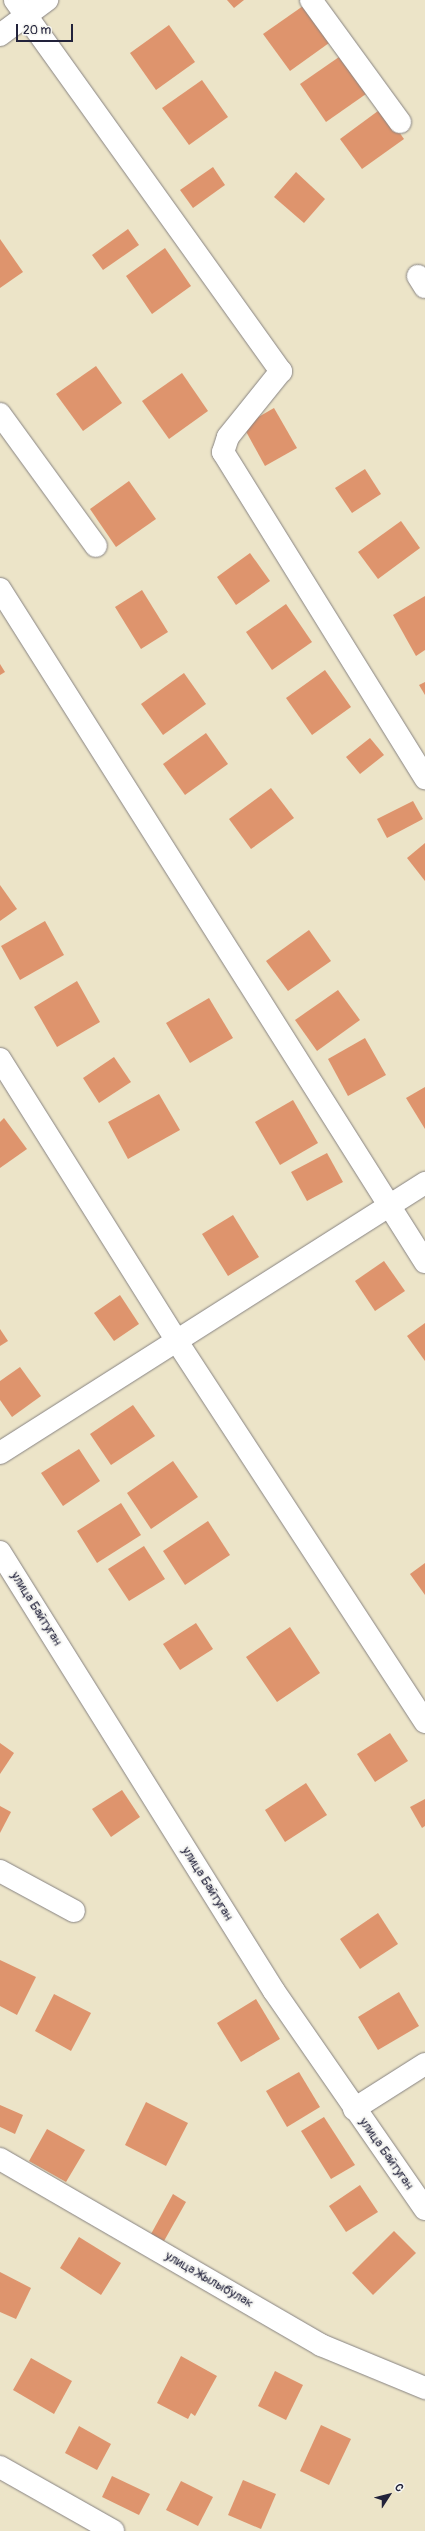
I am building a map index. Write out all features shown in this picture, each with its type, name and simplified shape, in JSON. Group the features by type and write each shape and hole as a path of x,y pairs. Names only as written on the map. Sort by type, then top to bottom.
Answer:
{"street":[{"path":"0,35 21,8 47,0"},
{"path":"310,0 400,122"},
{"path":"21,8 281,371 228,437 223,452 425,778"},
{"path":"0,414 96,546"},
{"path":"0,589 425,1262"},
{"path":"0,1059 176,1340 425,1722"},
{"path":"0,1453 425,1183"},
{"name":"улица Байтуган","path":"0,1552 274,1991 354,2109 425,2209"},
{"path":"0,1871 74,1911"},
{"path":"354,2109 425,2064"},
{"name":"улица Жылыбулак","path":"0,2160 322,2345 425,2388"},
{"path":"0,2467 113,2531"}],"building":[{"path":"227,0 244,0 234,8"},
{"path":"303,6 329,43 290,71 263,34"},
{"path":"169,25 195,62 156,90 130,53"},
{"path":"339,57 366,94 326,122 300,84"},
{"path":"202,80 228,117 189,145 162,108"},
{"path":"382,108 404,139 362,169 340,139"},
{"path":"213,167 225,185 193,208 180,190"},
{"path":"296,172 325,199 304,223 274,197"},
{"path":"128,229 139,245 103,270 92,255"},
{"path":"0,239 23,272 0,288"},
{"path":"165,248 191,286 152,314 126,276"},
{"path":"96,366 122,403 83,431 56,394"},
{"path":"182,373 208,411 169,439 142,401"},
{"path":"274,408 297,448 265,466 243,426"},
{"path":"365,469 381,494 352,513 335,488"},
{"path":"129,481 156,519 116,547 90,509"},
{"path":"401,521 420,548 378,579 358,552"},
{"path":"250,553 270,581 236,605 217,577"},
{"path":"142,590 168,632 141,649 115,607"},
{"path":"425,596 425,650 416,656 393,615"},
{"path":"286,604 312,642 272,670 246,632"},
{"path":"0,664 5,672 0,675"},
{"path":"325,670 351,707 312,735 286,698"},
{"path":"184,673 206,704 163,735 141,704"},
{"path":"425,682 425,695 419,685"},
{"path":"206,733 228,764 185,795 163,764"},
{"path":"370,738 384,755 360,774 346,757"},
{"path":"271,788 294,818 251,849 229,819"},
{"path":"413,801 423,819 387,838 377,819"},
{"path":"425,843 425,881 407,858"},
{"path":"0,885 17,909 0,921"},
{"path":"45,921 64,955 20,980 1,946"},
{"path":"309,930 331,961 288,991 266,961"},
{"path":"77,981 100,1022 57,1047 34,1007"},
{"path":"338,990 360,1020 317,1051 295,1020"},
{"path":"209,998 233,1038 190,1063 166,1023"},
{"path":"365,1038 386,1075 348,1096 328,1059"},
{"path":"114,1057 131,1082 99,1103 83,1078"},
{"path":"425,1087 425,1129 406,1098"},
{"path":"159,1094 180,1130 128,1159 108,1122"},
{"path":"293,1100 318,1143 280,1165 255,1122"},
{"path":"4,1118 27,1149 0,1168 0,1122"},
{"path":"327,1153 343,1182 307,1201 291,1172"},
{"path":"233,1215 259,1257 228,1276 202,1234"},
{"path":"384,1261 405,1291 375,1311 355,1281"},
{"path":"120,1295 139,1324 114,1341 94,1313"},
{"path":"425,1323 425,1361 407,1336"},
{"path":"0,1329 8,1341 0,1346"},
{"path":"20,1367 41,1396 12,1417 0,1400 0,1381"},
{"path":"133,1405 155,1436 111,1465 90,1434"},
{"path":"79,1449 100,1481 63,1506 41,1473"},
{"path":"173,1461 198,1497 151,1529 127,1493"},
{"path":"121,1503 141,1535 97,1563 77,1531"},
{"path":"208,1521 230,1555 185,1585 163,1551"},
{"path":"144,1546 165,1579 129,1601 108,1569"},
{"path":"425,1563 425,1595 410,1574"},
{"path":"196,1623 213,1649 180,1670 163,1644"},
{"path":"290,1627 320,1673 277,1702 246,1657"},
{"path":"390,1733 408,1761 375,1782 357,1754"},
{"path":"0,1743 14,1753 0,1774"},
{"path":"306,1783 327,1815 285,1842 265,1810"},
{"path":"122,1790 140,1817 111,1837 92,1809"},
{"path":"425,1799 425,1826 422,1828 410,1807"},
{"path":"0,1806 11,1812 0,1833"},
{"path":"378,1913 398,1944 360,1969 340,1939"},
{"path":"0,1960 36,1977 17,2015 0,2006"},
{"path":"399,1992 419,2026 378,2050 358,2017"},
{"path":"54,1994 91,2013 71,2051 35,2031"},
{"path":"256,1999 280,2039 241,2062 217,2023"},
{"path":"299,2072 320,2107 287,2127 266,2091"},
{"path":"146,2102 188,2123 166,2166 125,2145"},
{"path":"0,2105 23,2115 15,2134 0,2127"},
{"path":"324,2117 355,2165 331,2179 301,2131"},
{"path":"47,2129 85,2150 66,2182 29,2161"},
{"path":"360,2185 378,2212 346,2232 329,2206"},
{"path":"173,2194 186,2202 164,2241 151,2234"},
{"path":"394,2231 416,2253 373,2295 352,2273"},
{"path":"79,2237 121,2263 101,2295 60,2268"},
{"path":"0,2272 31,2288 16,2319 0,2312"},
{"path":"181,2356 217,2376 195,2416 191,2413 188,2419 157,2403"},
{"path":"31,2358 72,2381 54,2414 13,2390"},
{"path":"275,2371 303,2385 286,2420 258,2406"},
{"path":"321,2425 351,2439 329,2485 300,2471"},
{"path":"79,2426 111,2444 97,2470 65,2453"},
{"path":"112,2476 150,2494 139,2515 102,2497"},
{"path":"243,2480 276,2494 261,2529 228,2515"},
{"path":"181,2481 213,2497 198,2526 166,2510"}]}
